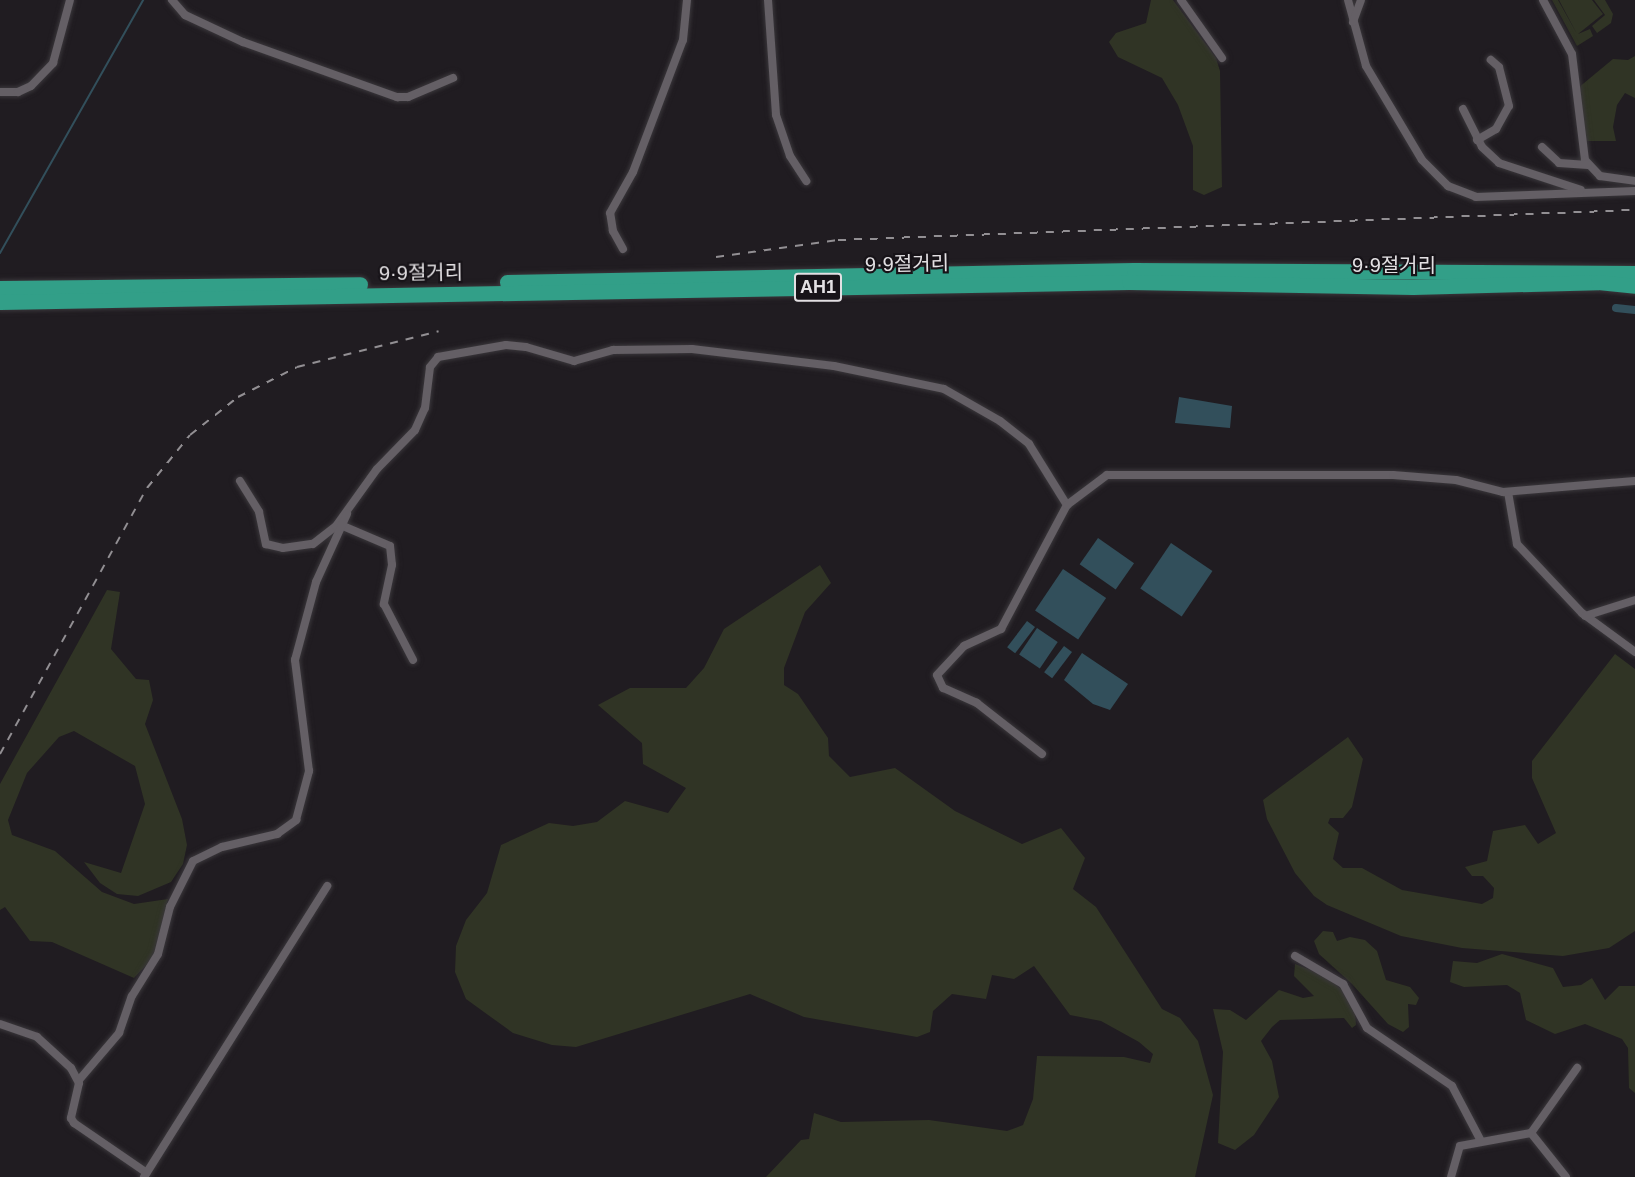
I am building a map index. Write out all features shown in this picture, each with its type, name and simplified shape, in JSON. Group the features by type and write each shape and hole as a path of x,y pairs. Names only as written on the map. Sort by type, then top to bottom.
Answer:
{"highway":[{"name":"9·9절거리","path":"0,288 1134,270 1635,273"},
{"name":"9·9절거리","path":"0,302 1129,282 1413,287 1598,282 1635,286"}],"street":[{"path":"0,93 18,92 31,86 53,63 70,0"},
{"path":"172,0 185,15 243,42 397,97 408,97 453,78"},
{"path":"623,249 613,231 610,213 633,172 683,40 687,0"},
{"path":"768,0 776,115 790,156 806,181"},
{"path":"1180,0 1221,58"},
{"path":"1348,0 1359,48 1382,93 1422,160 1448,186 1476,197 1635,191"},
{"path":"1353,22 1361,0"},
{"path":"1543,0 1572,54 1588,165"},
{"path":"1478,140 1496,129 1509,106 1499,67 1491,60"},
{"path":"1463,109 1478,140 1499,163 1529,176 1590,193"},
{"path":"1542,147 1559,162 1588,165 1610,180 1635,181"},
{"path":"240,481 259,512 263,540 273,547 319,542 348,510 377,469 416,430 425,408 427,378 433,362 456,353 506,345 526,347 574,362 613,350 692,349 909,379 944,389 1000,421 1034,451 1067,505"},
{"path":"1042,754 977,703 943,688 936,679 945,663 964,646 1001,629 1007,622 1038,554 1067,505 1107,475 1119,472 1393,475 1456,480 1508,492 1635,481"},
{"path":"1508,492 1517,544 1586,616 1635,652"},
{"path":"327,886 146,1175 74,1123 71,1118 79,1080 119,1033 132,996 158,954 170,907 193,861 222,847 277,834 297,820 309,771 295,660 316,582 344,526 348,510"},
{"path":"344,526 390,546 392,565 384,604 413,660"},
{"path":"1586,616 1635,600"},
{"path":"1295,956 1343,984 1367,1028 1452,1086 1480,1139"},
{"path":"0,1024 37,1037 71,1068 79,1080"},
{"path":"1451,1177 1460,1146 1480,1139 1531,1133 1577,1068"},
{"path":"1531,1133 1566,1177"}],"green space":[{"path":"1151,0 1173,0 1216,58 1220,71 1222,187 1204,195 1193,190 1193,146 1178,105 1162,78 1118,57 1109,42 1116,33 1146,23"},
{"path":"1552,0 1558,0 1577,34 1559,0 1592,0 1603,14 1578,34 1590,29 1593,36 1577,46"},
{"path":"1594,0 1605,0 1613,14 1611,23 1597,33 1592,26 1605,15"},
{"path":"1635,56 1635,98 1625,93 1617,105 1613,127 1616,141 1586,141 1578,88 1613,59 1628,60"},
{"path":"820,565 831,583 805,612 784,668 784,685 798,694 828,738 829,756 850,777 895,768 955,811 1022,844 1061,828 1085,858 1073,889 1096,907 1162,1009 1180,1018 1198,1041 1213,1095 1195,1177 766,1177 801,1140 809,1139 814,1113 841,1122 929,1120 1007,1131 1023,1125 1033,1099 1037,1056 1124,1057 1150,1063 1153,1054 1139,1042 1101,1021 1070,1015 1034,966 1014,979 992,975 986,999 952,994 933,1011 930,1032 917,1037 804,1017 750,994 576,1047 552,1045 513,1033 466,999 455,972 456,946 466,920 487,893 501,845 549,823 573,826 597,822 625,801 668,813 686,788 643,764 642,743 598,705 630,688 686,688 704,668 724,629"},
{"path":"107,590 120,592 111,649 136,679 149,680 153,700 145,724 182,819 187,845 183,864 171,882 138,896 117,894 100,883 84,862 121,873 145,804 135,766 74,731 59,737 27,773 8,820 12,835 55,851 102,892 134,904 168,899 153,958 134,978 52,942 30,941 5,907 0,910 0,784"},
{"path":"1615,654 1635,669 1635,931 1609,948 1563,956 1462,948 1401,936 1327,905 1314,896 1295,873 1267,819 1263,800 1348,737 1363,759 1352,807 1343,818 1330,818 1328,823 1339,833 1333,859 1343,868 1362,868 1402,890 1482,904 1493,898 1494,888 1483,876 1472,876 1465,867 1487,861 1493,831 1525,825 1538,844 1556,833 1532,778 1532,761"},
{"path":"1323,931 1333,932 1337,941 1350,937 1365,940 1377,951 1386,980 1410,987 1419,998 1416,1005 1408,1004 1409,1027 1403,1032 1388,1024 1352,984 1319,954 1314,941"},
{"path":"1502,954 1553,968 1563,987 1581,985 1592,978 1605,1000 1619,986 1635,986 1635,1093 1629,1088 1628,1048 1622,1039 1585,1024 1555,1034 1526,1020 1520,993 1507,985 1464,987 1450,982 1453,961 1477,963"},
{"path":"1295,964 1324,975 1341,989 1355,1012 1356,1025 1352,1028 1344,1018 1280,1020 1272,1027 1261,1041 1272,1061 1279,1097 1254,1135 1235,1150 1218,1143 1223,1052 1213,1009 1230,1010 1246,1020 1279,990 1303,998 1314,996 1294,976"}],"water":[{"path":"1179,397 1232,406 1230,428 1175,423"},
{"path":"1098,538 1134,563 1116,589 1080,564"},
{"path":"1171,543 1212,571 1182,617 1140,589"},
{"path":"1063,569 1106,598 1078,640 1035,610"},
{"path":"1027,621 1035,627 1015,653 1007,647"},
{"path":"1037,628 1058,642 1040,669 1019,655"},
{"path":"1064,646 1072,652 1052,678 1044,672"},
{"path":"1082,653 1128,684 1110,710 1093,704 1064,680"}],"waterway":[{"path":"0,253 143,0"},
{"path":"1616,308 1635,310"}],"railway":[{"path":"716,257 838,240 1635,210"},
{"path":"0,754 147,488 190,435 238,397 297,367 439,331"}]}
